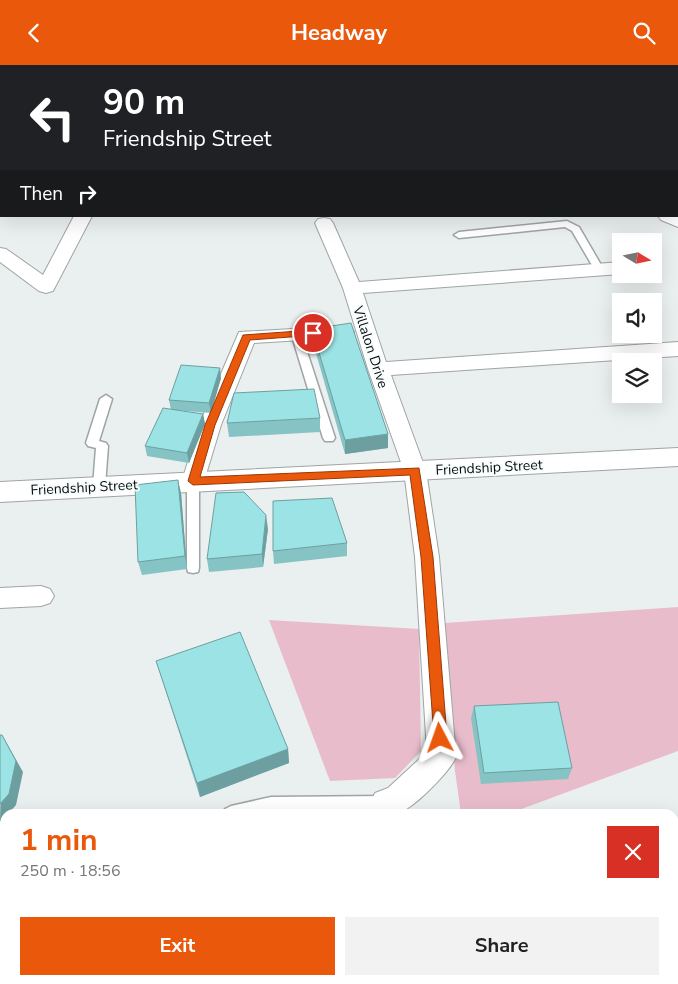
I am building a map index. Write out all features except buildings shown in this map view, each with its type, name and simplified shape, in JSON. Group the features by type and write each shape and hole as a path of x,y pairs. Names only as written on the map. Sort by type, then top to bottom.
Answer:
{"street":[{"path":"0,253 46,287 82,217"},
{"name":"Villalon Drive","path":"324,223 352,288 378,369 415,471 427,557 442,757 386,808"},
{"path":"352,288 612,269"},
{"path":"193,481 210,425 246,337 296,333 348,332"},
{"path":"378,369 678,349"},
{"name":"Friendship Street","path":"0,492 678,457"},
{"path":"0,598 40,596"}],"lane":[{"path":"458,235 567,224 576,229 599,270"},
{"path":"296,333 329,438"},
{"path":"99,486 102,446 92,443 106,399"},
{"path":"193,481 193,569"},
{"path":"251,809 271,804 386,808"}],"shaded area":[{"path":"678,607 678,751 521,809 460,809 455,771 443,627 445,623"},
{"path":"269,620 419,629 421,751 395,778 330,781"}],"route":[{"path":"313,333 246,337 210,425 193,481 415,471 427,557 440,738"}]}
